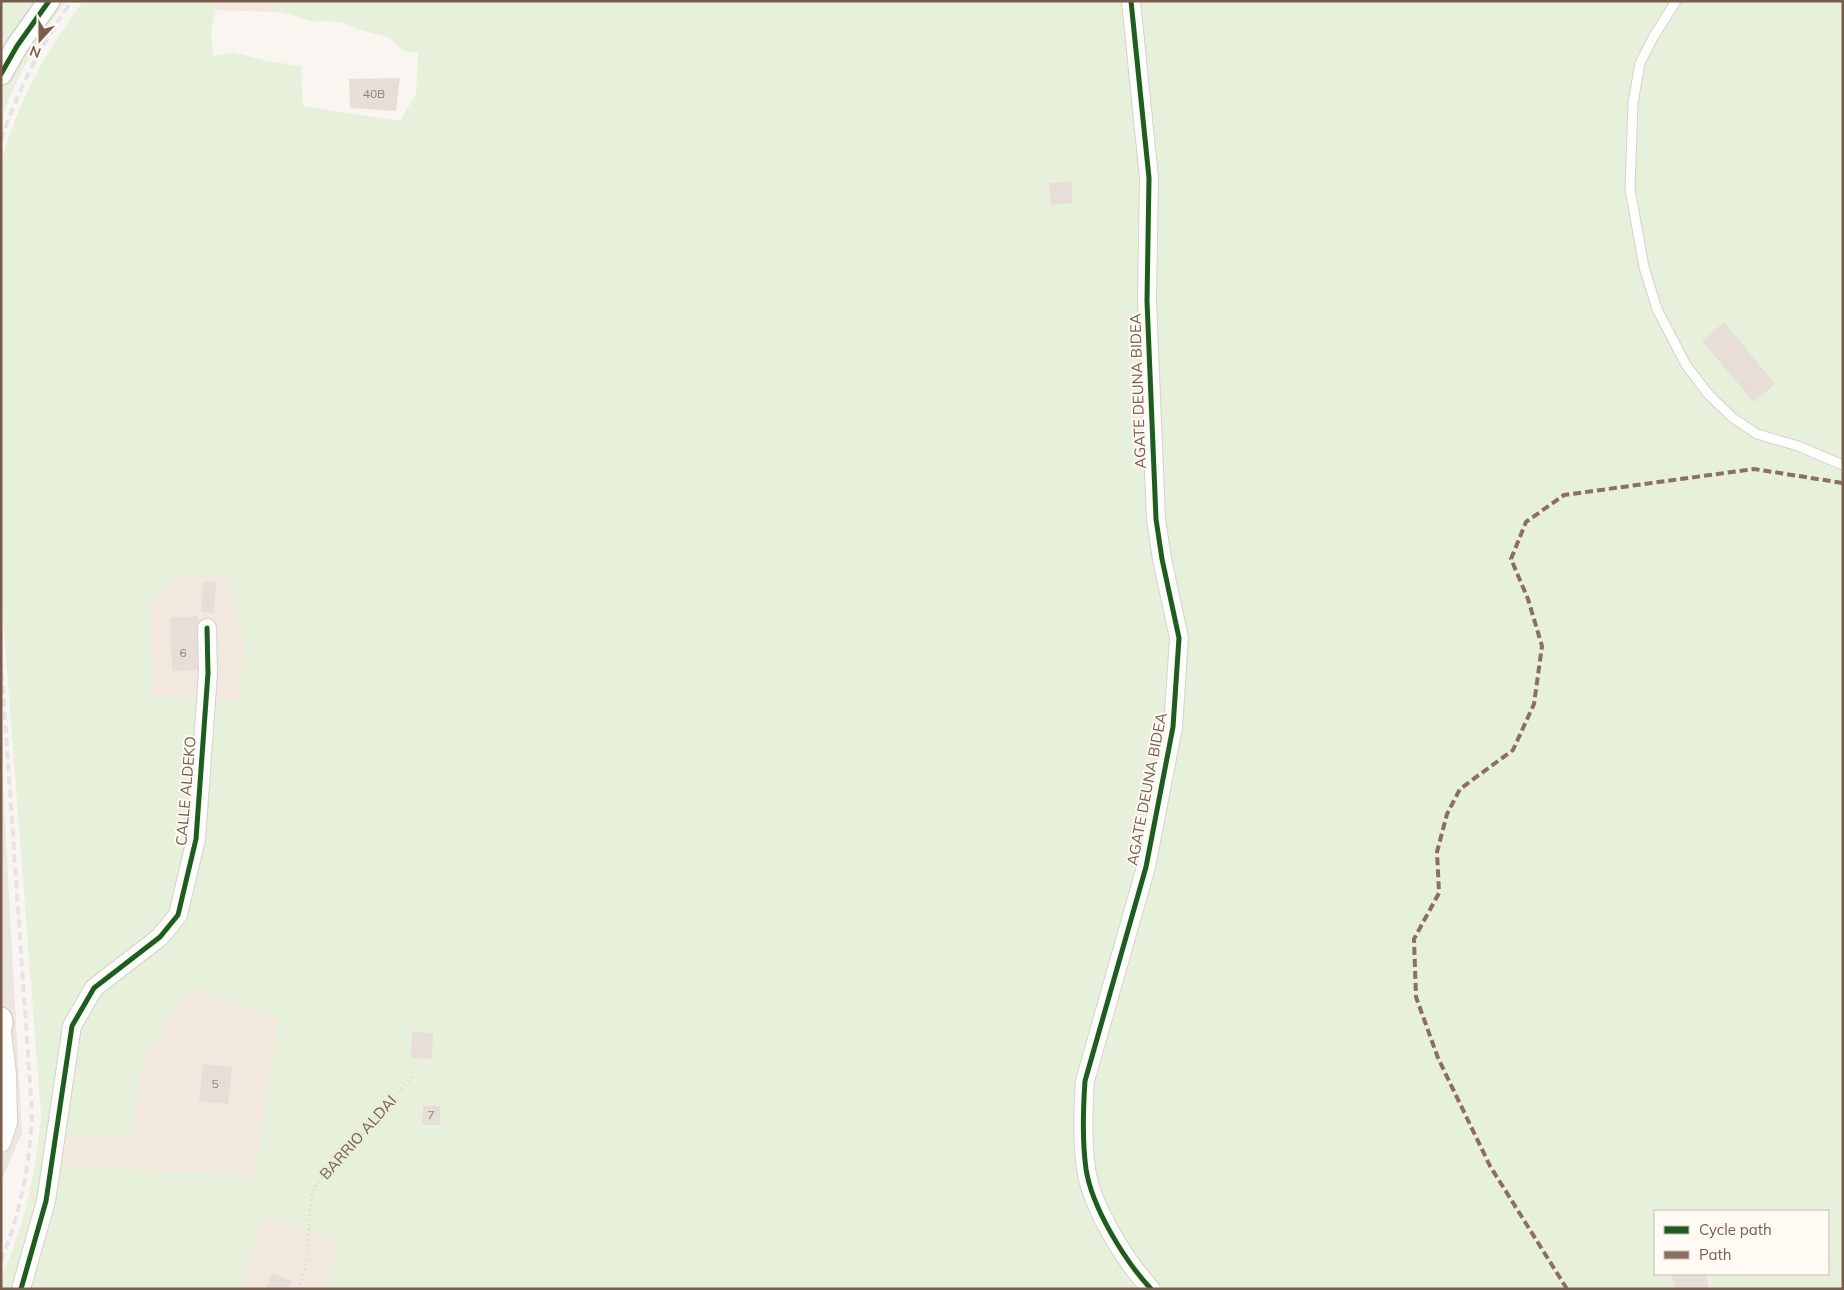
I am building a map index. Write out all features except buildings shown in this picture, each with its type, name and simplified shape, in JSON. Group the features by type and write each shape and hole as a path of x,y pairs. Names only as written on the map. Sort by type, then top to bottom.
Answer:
{"street":[{"path":"1,74 17,46 49,1"},
{"name":"AGATE DEUNA BIDEA","path":"1131,1 1149,178 1147,301 1156,519 1162,559 1179,638 1174,727 1146,867 1085,1081 1083,1112 1086,1170 1091,1190 1124,1257 1152,1289"},
{"name":"CALLE ALDEKO","path":"21,1289 46,1201 72,1026 94,988 160,937 178,915 196,839 208,673 207,628"},
{"path":"1,1018 7,1074 8,1123 1,1143"}],"lane":[{"path":"1676,1 1640,63 1633,103 1630,189 1644,267 1657,309 1686,365 1709,395 1733,418 1757,434 1798,446 1843,465"}],"shaded area":[{"path":"211,1 262,1 281,12 216,10"},
{"path":"180,574 229,577 244,641 240,700 153,696 152,602"},
{"path":"1,749 22,1133 1,1181"},
{"path":"190,986 279,1020 254,1176 61,1166 63,1133 132,1136 143,1063"},
{"path":"263,1218 340,1242 326,1289 240,1289"}],"green space":[{"path":"1,1 41,1 1,56"},
{"path":"58,1 66,1 29,58 1,120 1,91 7,78"},
{"path":"83,1 211,1 216,10 211,30 213,56 232,52 267,61 301,66 303,106 400,121 416,94 418,53 403,51 389,37 364,31 340,22 310,21 281,12 262,1 1843,1 1843,1289 326,1289 340,1242 263,1218 240,1289 1,1289 1,1279 17,1238 28,1199 36,1159 41,1115 1,592 1,164 24,99 57,39","holes":["180,574 229,577 244,641 240,700 153,696 152,602","190,986 279,1020 254,1176 61,1166 63,1134 132,1137 143,1063"]}],"railway":[{"path":"1,140 31,68 50,34 72,1"},
{"path":"1,660 32,1113 27,1169 23,1188 14,1224 1,1260"}],"marked path":[{"path":"1567,1289 1490,1166 1438,1058 1416,997 1414,939 1439,893 1437,852 1447,814 1460,789 1513,750 1534,704 1542,646 1528,599 1511,559 1526,522 1564,495 1754,469 1843,483"}],"cycle path":[{"path":"1,74 17,46 49,1"},
{"path":"1131,1 1149,178 1147,301 1156,519 1162,559 1179,638 1173,727 1146,867 1085,1081 1083,1136 1089,1184 1102,1217 1131,1264 1151,1289"},
{"path":"21,1289 46,1201 72,1026 94,988 160,937 178,915 196,839 208,673 207,628"}]}
